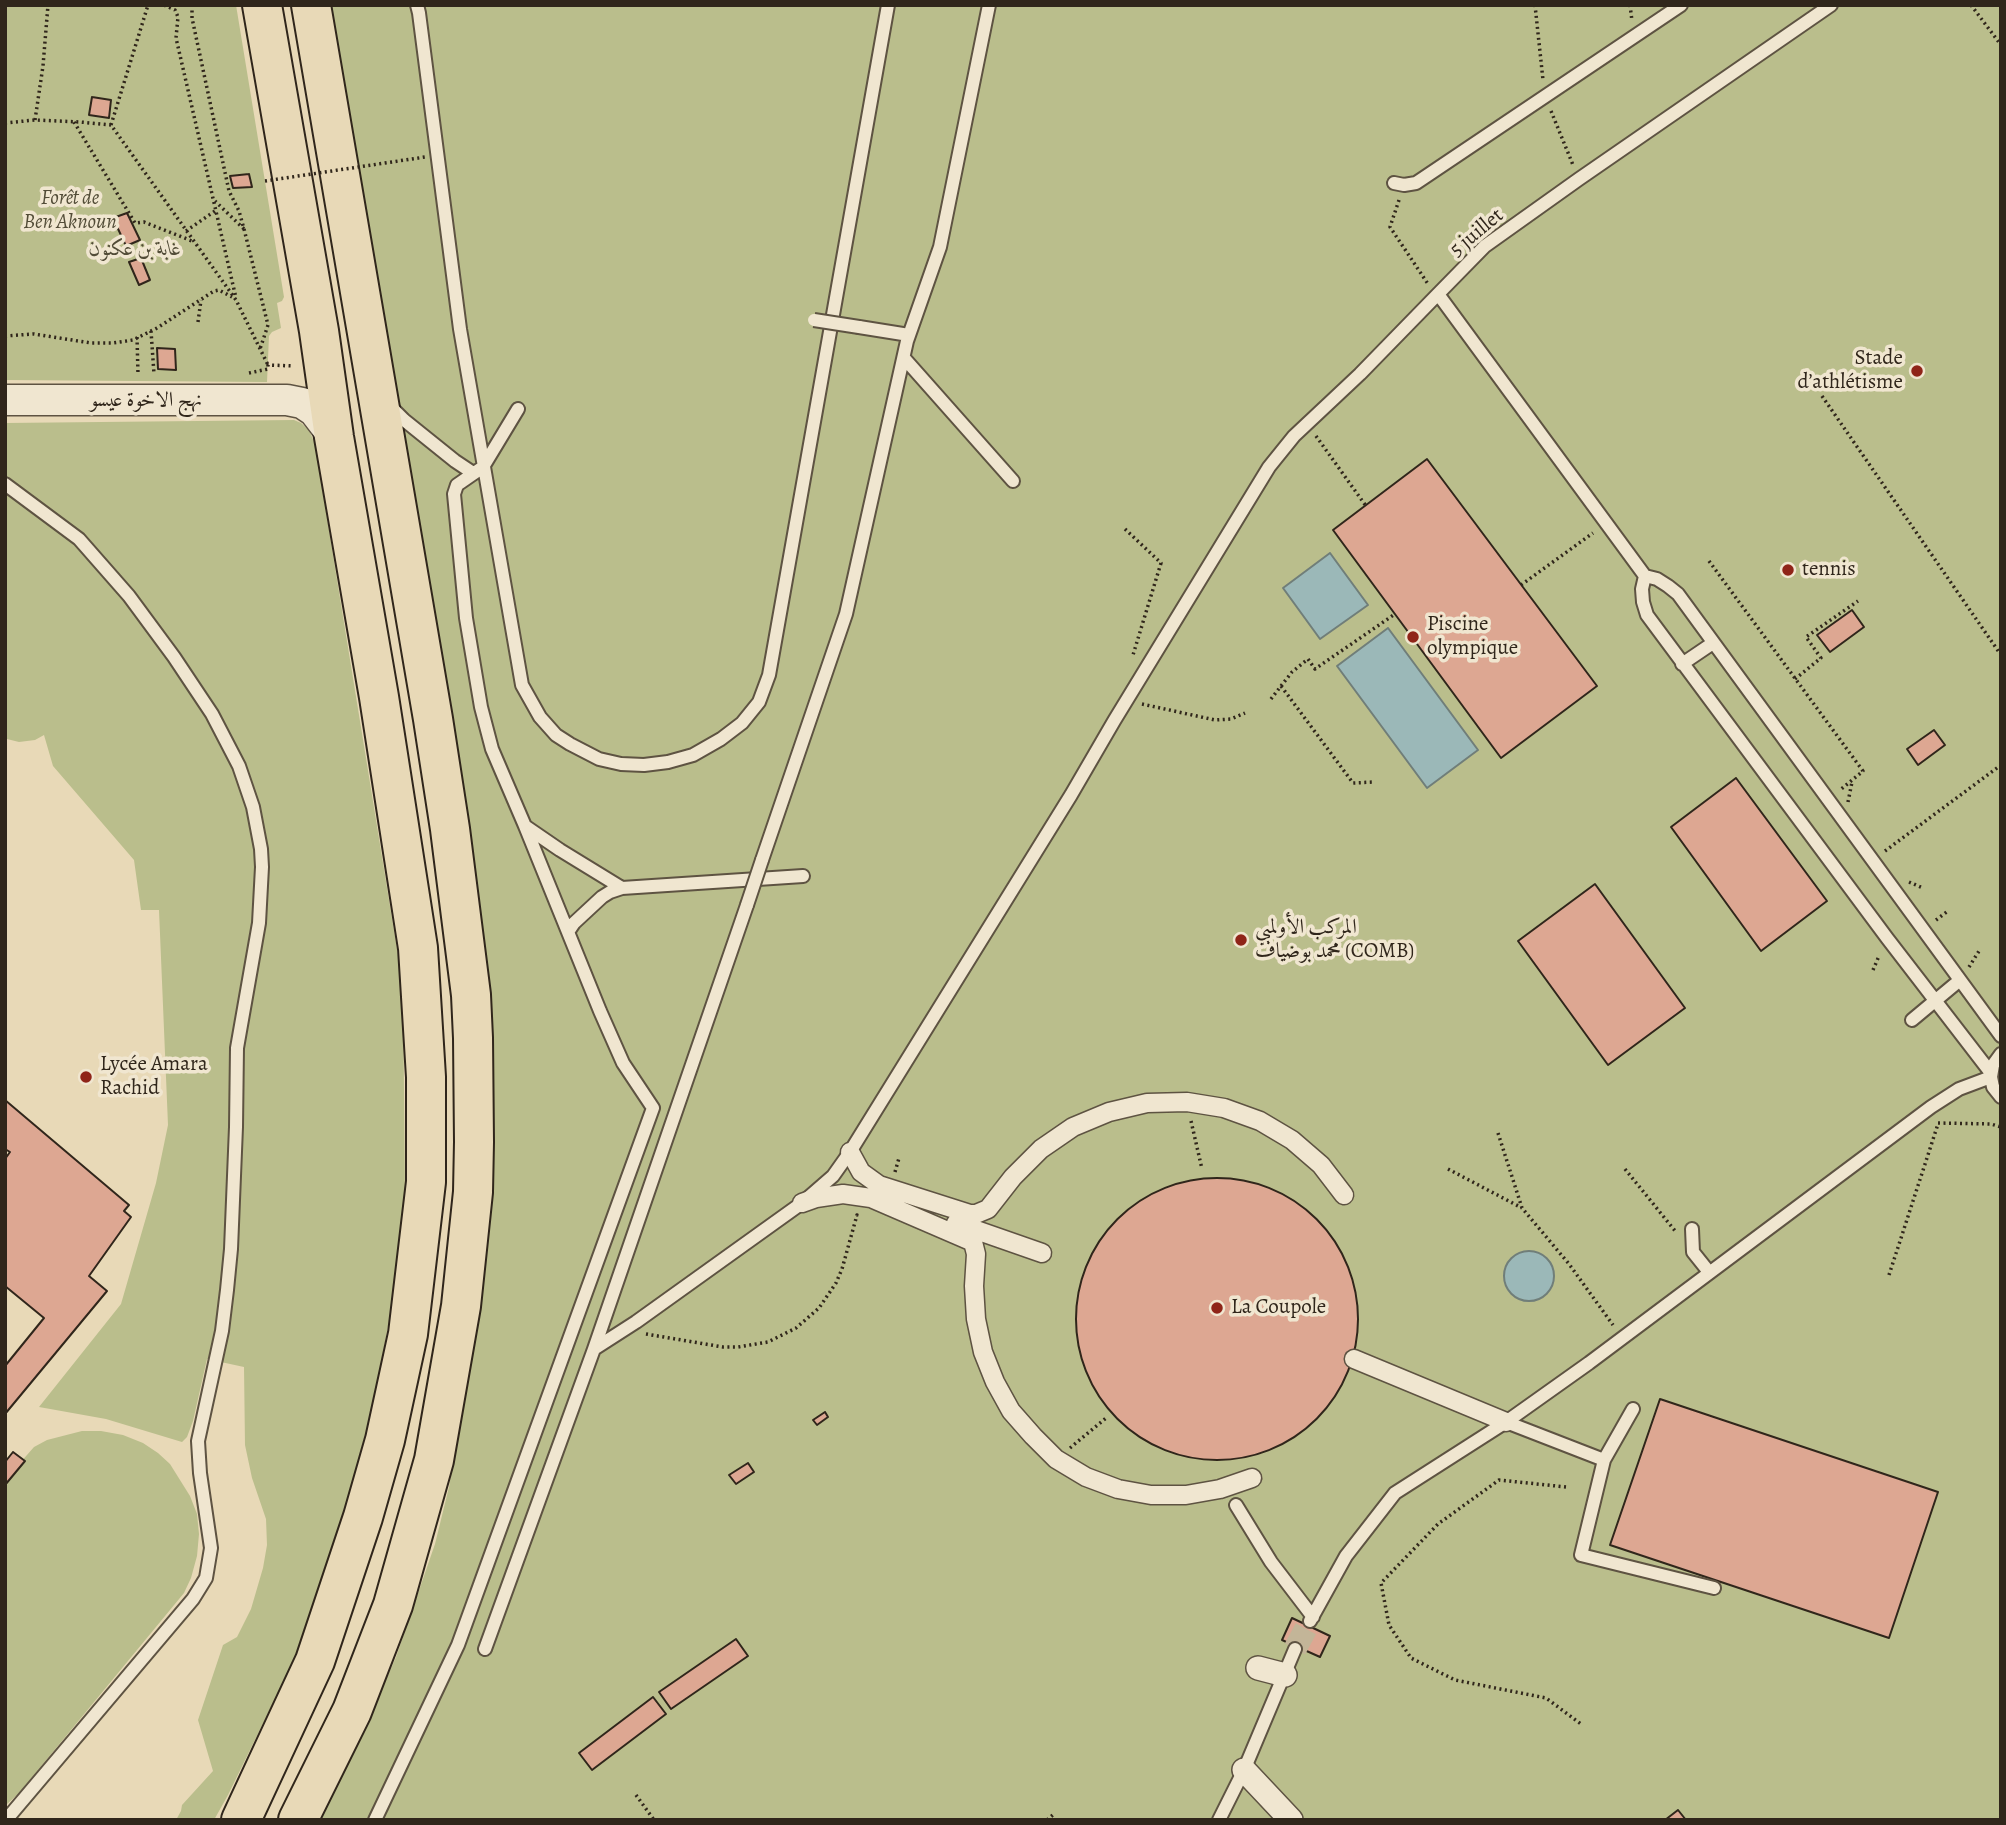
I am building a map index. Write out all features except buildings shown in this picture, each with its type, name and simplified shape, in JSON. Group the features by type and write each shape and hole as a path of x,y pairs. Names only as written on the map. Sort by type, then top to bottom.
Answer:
{"highway":[{"path":"241,1820 315,1661 363,1517 388,1427 408,1334 425,1182 426,1065 418,948 379,696 334,437 314,348 262,5"},
{"path":"298,1820 352,1711 393,1605 414,1534 434,1460 450,1376 461,1306 473,1192 473,1038 465,941 433,719 311,5"}],"street":[{"path":"287,400 304,383 314,348"},
{"name":"نهج الاخوة عيسو","path":"5,400 287,400"},
{"path":"287,400 302,403 314,411 334,437"},
{"path":"923,1209 970,1214 982,1212 992,1205 1013,1177 1041,1149 1073,1127 1109,1112 1147,1103 1187,1102 1224,1108 1260,1121 1292,1140 1321,1165 1344,1195"},
{"path":"850,1153 861,1172 887,1196 1042,1253"},
{"path":"802,1203 843,1194 871,1198 887,1196"},
{"path":"923,1209 973,1242 976,1254 976,1319 983,1352 995,1382 1012,1411 1056,1459 1086,1476 1118,1489 1152,1494 1186,1495 1220,1489 1252,1478"},
{"path":"1354,1359 1506,1422"},
{"path":"1258,1668 1285,1675"},
{"path":"1244,1770 1291,1820"}],"lane":[{"path":"417,5 478,470 522,685 540,717 556,735 599,759 644,765 693,755 721,739 741,723 759,702 769,675 888,5"},
{"path":"485,1649 594,1349 846,614 909,335 940,247 989,5"},
{"path":"1399,184 1416,183 1681,5"},
{"name":"5 juillet","path":"594,1349 802,1203 834,1176 1071,795 1250,496 1294,436 1360,374 1485,246 1831,5"},
{"path":"1438,294 1645,576 1668,586 1678,594 2001,1036"},
{"path":"814,320 909,335"},
{"path":"904,358 1013,481"},
{"path":"377,393 404,420 455,461 478,470"},
{"path":"518,409 478,470 457,485 454,495 466,618 481,707 492,749 623,1063 653,1108 671,1127"},
{"path":"5,484 79,539 129,596 189,680 216,722 247,786 260,838 262,867 259,923 237,1048 231,1249 227,1290 222,1331 198,1441 211,1548 206,1578 193,1599 6,1820"},
{"path":"1645,576 1642,589 1647,615 1991,1075"},
{"path":"1682,664 1713,643"},
{"path":"525,826 622,888"},
{"path":"568,932 601,897 622,888 803,876"},
{"path":"1912,1020 1960,981"},
{"path":"2001,1054 1993,1065 1991,1075 1993,1087 2001,1097"},
{"path":"1236,1505 1271,1562 1312,1619 1346,1556 1395,1493 1506,1422 1623,1338 1931,1107 1959,1089 1991,1075"},
{"path":"375,1820 458,1645 653,1108"},
{"path":"1692,1229 1693,1252 1709,1272"},
{"path":"1633,1409 1604,1460 1581,1555 1714,1588"},
{"path":"1506,1422 1604,1460"},
{"path":"1219,1820 1244,1770 1295,1649"}],"path":[{"path":"35,120 48,5"},
{"path":"111,125 148,5"},
{"path":"164,5 175,10 178,16 176,38 236,300"},
{"path":"192,5 192,18 229,191 239,211 268,324 260,349"},
{"path":"1971,5 2001,45"},
{"path":"5,123 35,120 111,125 236,300 268,367 314,348"},
{"path":"74,121 135,223 144,222 194,242"},
{"path":"265,181 425,157"},
{"path":"1399,184 1390,227 1424,280 1438,294"},
{"path":"214,200 244,229"},
{"path":"186,231 215,211"},
{"path":"5,336 34,334 91,343 113,343 151,331 214,291 219,290 236,300"},
{"path":"198,322 201,299"},
{"path":"151,331 154,374"},
{"path":"137,337 138,374"},
{"path":"1822,396 2001,655"},
{"path":"1307,424 1366,506"},
{"path":"1125,529 1161,563 1133,655"},
{"path":"1521,585 1575,546"},
{"path":"1709,561 1863,771 1828,800"},
{"path":"1795,679 1821,658 1806,637 1858,601"},
{"path":"1271,699 1292,672 1308,659 1315,669 1395,614"},
{"path":"1281,686 1353,783 1374,782"},
{"path":"1126,700 1215,720 1231,719 1245,713"},
{"path":"1872,860 2001,765"},
{"path":"1187,1102 1202,1169"},
{"path":"1889,1275 1938,1123 1931,1107"},
{"path":"1938,1123 1991,1124 2001,1127"},
{"path":"1498,1133 1522,1208"},
{"path":"623,1330 723,1348 753,1346 782,1336 808,1319 828,1296 842,1269 857,1215 877,1223 899,1158"},
{"path":"1448,1169 1522,1208 1569,1264 1623,1338"},
{"path":"1625,1169 1693,1252"},
{"path":"1056,1459 1106,1418"},
{"path":"1566,1487 1499,1480 1438,1524 1381,1583 1389,1625 1411,1658 1455,1680 1546,1698 1581,1724"},
{"path":"636,1795 654,1820"},
{"path":"1047,1820 1054,1814"}],"green space":[{"name":"غابة بن عكنون","path":"5,5 236,5 284,297 277,303 281,328 269,336 267,382 5,380"},
{"name":"المركب الأولمبي محمد بوضياف (COMB)","path":"329,5 2001,5 2001,1820 320,1820 396,1657 435,1544 449,1487 467,1376 477,898 457,741 404,464"},
{"path":"294,420 309,430 315,444 403,986 405,1195 393,1300 373,1405 337,1539 293,1662 214,1820 176,1820 182,1805 213,1771 198,1720 223,1645 237,1637 251,1609 267,1545 266,1519 252,1478 245,1445 244,1367 207,1359 193,1421 187,1437 182,1442 106,1419 39,1407 121,1304 156,1183 168,1125 159,910 141,910 134,860 53,766 44,735 35,740 19,742 7,739 5,735 5,423"},
{"path":"82,1431 123,1435 143,1443 170,1464 190,1496 197,1514 197,1556 184,1593 19,1793 5,1806 5,1480 34,1447 47,1440"}],"water":[{"path":"1330,553 1368,605 1320,639 1283,588"},
{"path":"1388,628 1478,750 1427,788 1337,666"},
{"path":"1529,1251 1546,1259 1554,1276 1546,1293 1529,1301 1512,1293 1504,1276 1512,1259"}],"tunnel":[{"path":"1295,1649 1310,1621"}],"place":[{"name":"Stade d’athlétisme","path":"1917,371"},
{"name":"tennis","path":"1788,570"},
{"name":"Piscine olympique","path":"1413,637"},
{"name":"المركب الأولمبي محمد بوضياف (COMB)","path":"1241,940"},
{"name":"Lycée Amara Rachid","path":"86,1077"},
{"name":"La Coupole","path":"1217,1308"}],"park label":[{"name":"Forêt de Ben Aknoun","path":"70,211"}]}
